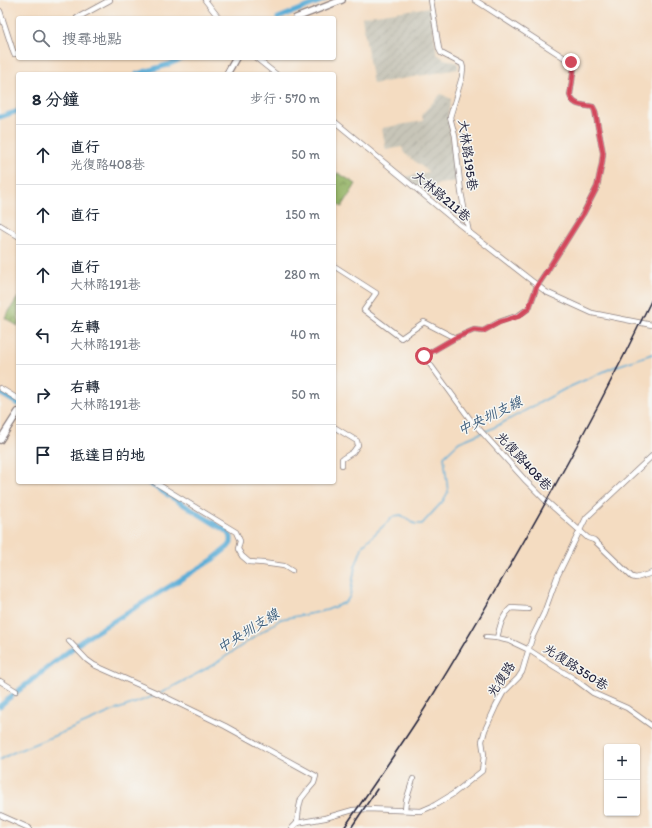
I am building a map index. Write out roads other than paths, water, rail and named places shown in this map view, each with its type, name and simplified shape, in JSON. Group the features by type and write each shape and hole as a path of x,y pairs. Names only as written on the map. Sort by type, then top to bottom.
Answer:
{"street":[{"path":"81,16 110,0"},
{"path":"205,0 217,16"},
{"path":"301,16 342,0"},
{"name":"大林路195巷","path":"431,0 439,49 441,53 462,64 463,68 462,77 450,117 455,136 461,192 469,233"},
{"path":"336,267 376,293 364,310 401,338 424,322 455,338 474,330 483,331 500,322 519,316 529,308 537,286 583,214 597,187 603,153 593,107 575,104 571,99 570,95 574,67 571,62 475,0"},
{"path":"0,11 14,54 16,54"},
{"path":"227,72 235,60"},
{"path":"258,60 274,72"},
{"name":"大林路211巷","path":"336,123 469,233 546,292 592,313 652,325"},
{"path":"0,225 16,235"},
{"name":"光復路408巷","path":"455,338 424,356 470,419 544,499 588,538 594,540 632,577 636,578 652,573"},
{"path":"0,388 16,398"},
{"path":"0,440 16,415"},
{"path":"336,428 357,441 358,445 353,452 342,459 342,465"},
{"name":"光復路","path":"294,826 353,810 367,809 421,811 435,805 453,794 482,771 484,755 482,741 486,730 503,693 522,672 532,638 544,613 557,577 579,530 586,518 652,456"},
{"path":"157,484 236,532 240,541 238,549 242,556 249,562 284,566 292,571"},
{"path":"496,638 505,614 511,608 528,609"},
{"name":"光復路350巷","path":"486,638 496,638 510,641 529,650 574,678 593,693 627,708 652,726"},
{"path":"70,641 94,665 225,726 316,776 314,783 301,799 294,826"},
{"path":"0,681 16,691"},
{"path":"405,810 406,801 414,779"},
{"path":"0,815 29,828"}],"waterway":[{"path":"283,16 324,0"},
{"path":"144,72 179,60"},
{"path":"0,117 16,112"},
{"name":"中央圳支線","path":"161,693 213,665 281,619 327,610 346,602 350,596 355,567 363,545 394,516 401,515 415,524 422,524 443,501 448,492 444,456 459,442 491,429 565,389 614,367 652,354"},
{"path":"0,393 16,403"},
{"path":"0,706 83,640 212,560 231,543 231,537 228,532 150,484"},
{"name":"中央圳支線","path":"0,760 10,754 113,711 157,695"}],"railway":[{"path":"344,828 425,708 486,608 572,455 652,299"},
{"path":"351,828 377,789"}]}
